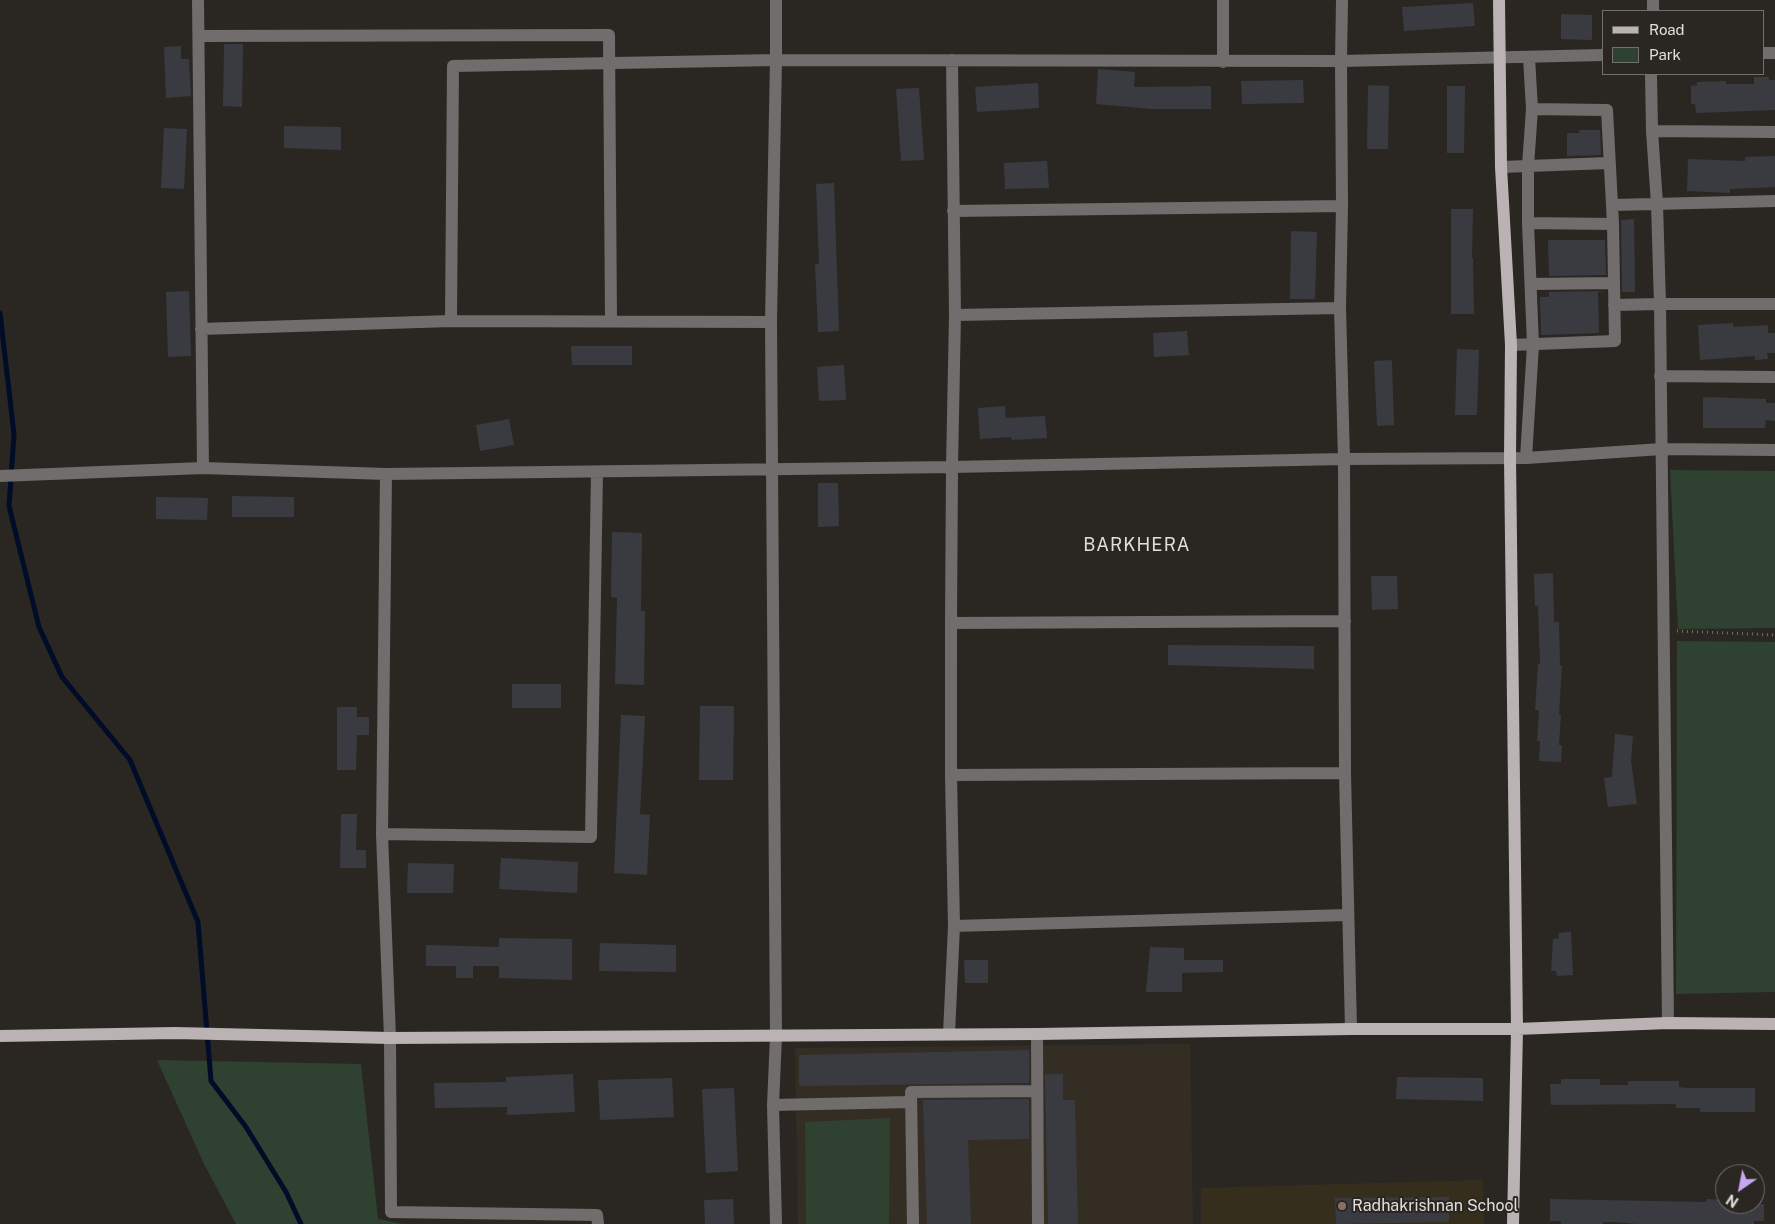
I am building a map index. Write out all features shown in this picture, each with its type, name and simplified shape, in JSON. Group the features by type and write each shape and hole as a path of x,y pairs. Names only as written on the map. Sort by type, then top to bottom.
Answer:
{"main road":[{"path":"1499,0 1502,167 1511,344 1510,458 1517,1029 1513,1224"},
{"path":"0,1036 223,1033 390,1038 776,1036 1351,1029 1517,1029 1668,1023 1775,1024"}],"street":[{"path":"198,0 203,468"},
{"path":"776,0 771,322 776,1036 773,1104 776,1224"},
{"path":"1222,0 1223,62"},
{"path":"1342,0 1340,308 1344,459 1345,773 1351,1029"},
{"path":"199,36 609,35 611,321"},
{"path":"450,321 453,66 776,60 1341,61 1602,55"},
{"path":"1526,458 1533,345 1528,223 1528,166 1532,109 1529,57"},
{"path":"949,1034 954,926 951,775 952,467 955,315 952,60"},
{"path":"1651,75 1660,304 1668,1023"},
{"path":"1511,344 1533,345 1615,341 1613,224 1607,110 1532,109"},
{"path":"1652,131 1775,132"},
{"path":"1502,167 1609,163"},
{"path":"1612,205 1775,201"},
{"path":"954,211 1342,206"},
{"path":"1528,223 1613,224"},
{"path":"1530,284 1614,283"},
{"path":"1614,305 1775,304"},
{"path":"955,315 1340,308"},
{"path":"201,329 450,321 771,322"},
{"path":"1660,376 1773,377"},
{"path":"3,476 203,468 386,474 773,470 1344,459 1526,458 1662,449 1775,450"},
{"path":"382,834 591,837 597,472"},
{"path":"386,474 382,834 390,1038 391,1212 598,1215 598,1224"},
{"path":"951,623 1345,621"},
{"path":"951,775 1345,773"},
{"path":"954,926 1348,915"},
{"path":"1037,1034 1038,1224"},
{"path":"913,1224 911,1092 1037,1090"},
{"path":"773,1104 910,1102"}],"path":[{"path":"1664,631 1775,635"}],"shaded area":[{"path":"1190,1044 1193,1224 798,1224 795,1048"},
{"name":"Radhakrishnan School","path":"1483,1180 1484,1224 1201,1224 1201,1188"}],"green space":[{"path":"1670,470 1775,471 1775,628 1678,629"},
{"path":"1677,641 1775,642 1775,992 1676,994"},
{"path":"157,1060 361,1064 378,1219 403,1224 236,1224 204,1164"},
{"path":"890,1118 889,1224 806,1224 805,1122"}],"building":[{"path":"1473,3 1475,26 1404,31 1402,7"},
{"path":"1561,14 1592,15 1592,40 1561,39"},
{"path":"224,44 243,44 242,107 223,106"},
{"path":"181,46 181,59 189,59 191,96 166,98 164,47"},
{"path":"1098,69 1135,72 1134,87 1211,86 1211,109 1152,109 1096,104"},
{"path":"1754,77 1769,77 1769,80 1775,80 1775,110 1696,113 1695,104 1691,104 1691,86 1697,85 1697,82 1726,81 1726,84 1754,84"},
{"path":"1303,80 1304,103 1242,104 1241,81"},
{"path":"1038,83 1039,108 977,112 975,87"},
{"path":"1368,85 1389,86 1388,149 1367,149"},
{"path":"1447,86 1465,86 1464,153 1447,153"},
{"path":"919,88 924,160 901,161 896,89"},
{"path":"284,126 341,127 341,150 284,148"},
{"path":"164,128 187,129 184,189 161,188"},
{"path":"1579,130 1600,130 1601,155 1567,156 1567,133 1579,133"},
{"path":"1775,156 1775,187 1730,189 1730,193 1687,191 1688,159 1745,161 1745,157"},
{"path":"1047,161 1049,188 1005,189 1004,163"},
{"path":"834,183 839,331 818,332 815,264 819,264 816,184"},
{"path":"1451,209 1473,209 1474,314 1451,314"},
{"path":"1634,219 1635,292 1622,292 1621,220"},
{"path":"1291,231 1317,232 1315,299 1290,299"},
{"path":"1548,240 1605,240 1606,275 1549,276"},
{"path":"189,291 191,356 168,357 166,292"},
{"path":"1606,291 1598,292 1599,333 1541,335 1540,297 1549,297 1549,292"},
{"path":"1733,323 1733,327 1768,325 1768,333 1775,333 1775,353 1767,353 1768,359 1755,360 1755,356 1700,360 1698,325"},
{"path":"1187,331 1189,355 1154,357 1153,333"},
{"path":"571,346 632,346 632,365 572,365"},
{"path":"1457,349 1479,350 1477,415 1455,415"},
{"path":"1392,360 1394,425 1377,426 1374,361"},
{"path":"844,365 846,400 819,401 817,367"},
{"path":"1703,397 1766,399 1766,403 1775,403 1775,421 1766,420 1765,428 1703,428"},
{"path":"1005,406 1006,418 1045,416 1047,438 1012,440 1011,437 980,439 978,408"},
{"path":"509,419 514,445 480,451 476,425"},
{"path":"818,483 838,483 839,526 818,527"},
{"path":"232,496 294,497 294,517 232,517"},
{"path":"156,497 208,498 207,520 156,519"},
{"path":"612,532 642,533 641,611 645,611 644,685 615,684 617,598 611,597"},
{"path":"1553,573 1554,622 1559,622 1560,665 1562,666 1559,714 1561,715 1559,745 1562,745 1561,762 1539,761 1540,741 1537,741 1539,710 1535,710 1538,664 1540,664 1538,606 1535,606 1534,574"},
{"path":"1371,576 1397,576 1398,609 1372,610"},
{"path":"1168,645 1314,646 1314,669 1168,665"},
{"path":"512,684 561,684 561,708 512,708"},
{"path":"700,706 734,706 733,780 699,780"},
{"path":"337,707 357,707 357,717 369,717 369,735 357,735 356,770 337,770"},
{"path":"621,715 645,716 640,814 650,815 647,875 614,873"},
{"path":"1615,734 1633,736 1631,761 1637,804 1608,807 1604,778 1612,777"},
{"path":"341,814 357,814 356,850 366,850 366,868 340,868"},
{"path":"501,858 578,862 577,893 499,889"},
{"path":"408,863 454,864 453,893 407,893"},
{"path":"1571,932 1573,975 1557,976 1556,971 1551,971 1553,939 1559,938 1558,933"},
{"path":"499,938 572,939 572,980 499,978 499,966 473,966 473,978 456,978 456,966 426,966 426,945 499,947"},
{"path":"600,943 676,945 676,972 599,971"},
{"path":"1150,947 1184,948 1184,960 1223,960 1223,972 1182,973 1182,992 1146,992"},
{"path":"964,960 988,960 988,983 965,983"},
{"path":"1029,1050 1029,1083 799,1086 799,1055"},
{"path":"573,1074 575,1112 507,1115 507,1107 435,1108 434,1083 506,1082 506,1077"},
{"path":"1045,1074 1063,1074 1063,1100 1075,1100 1078,1224 1048,1224"},
{"path":"1397,1077 1483,1078 1483,1101 1396,1099"},
{"path":"672,1078 674,1117 600,1120 598,1080"},
{"path":"1561,1079 1600,1079 1600,1085 1628,1085 1628,1081 1679,1081 1679,1087 1688,1088 1755,1088 1755,1112 1700,1112 1700,1108 1676,1108 1676,1104 1551,1105 1550,1084 1561,1084"},
{"path":"734,1088 738,1171 706,1173 702,1089"},
{"path":"1029,1099 1029,1139 968,1140 971,1224 927,1224 923,1100"},
{"path":"1449,1197 1449,1222 1336,1224 1335,1198"},
{"path":"733,1199 734,1224 705,1224 704,1200"},
{"path":"1550,1199 1706,1202 1707,1199 1715,1199 1715,1214 1764,1214 1764,1221 1754,1221 1754,1224 1638,1224 1603,1222 1603,1224 1561,1224 1561,1221 1550,1221"}],"waterway":[{"path":"0,313 14,434 9,506 39,627 62,677 130,760 198,922 211,1081 246,1127 286,1192 301,1224"}],"place":[{"name":"Radhakrishnan School","path":"1342,1206"}],"district":[{"name":"BARKHERA","path":"1137,545"}]}
